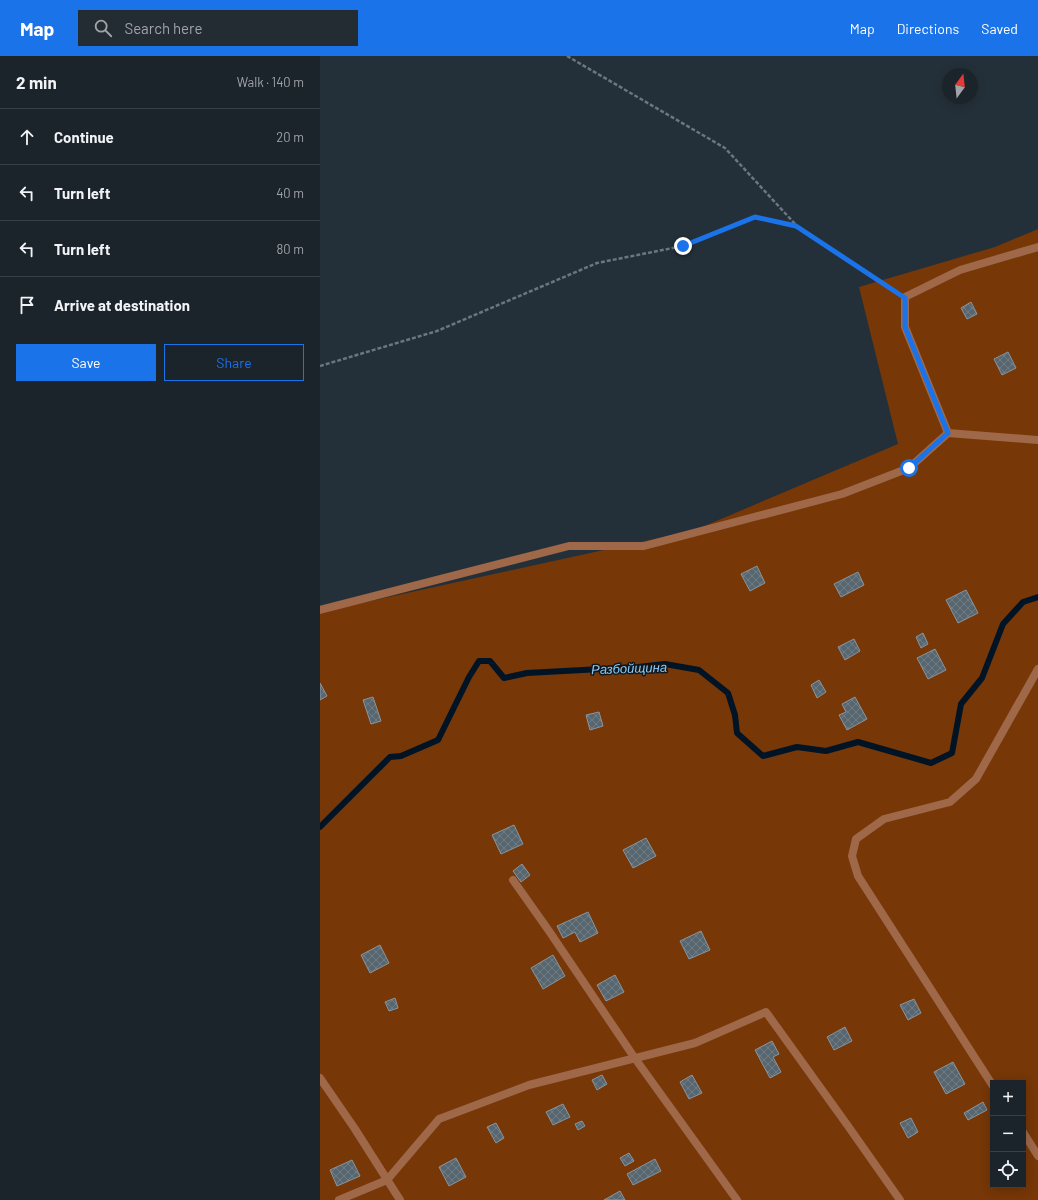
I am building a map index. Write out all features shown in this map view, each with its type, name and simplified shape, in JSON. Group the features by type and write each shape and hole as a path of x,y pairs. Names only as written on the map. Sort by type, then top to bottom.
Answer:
{"lane":[{"path":"948,433 905,327 905,298 960,270 1038,248"},
{"path":"320,610 569,546 644,546 842,494 909,468 948,433 1038,440"},
{"path":"990,1081 858,876 852,856 856,838 884,819 950,802 976,778 1038,669"},
{"path":"513,880 634,1057 737,1200"},
{"path":"339,1200 387,1180 440,1119 528,1085 634,1057 695,1043 766,1012 900,1200"},
{"path":"320,1078 355,1129 400,1200"},
{"path":"1026,1137 1038,1156"}],"path":[{"path":"567,56 725,148 796,226 905,298"},
{"path":"320,366 437,330 597,263 683,246 755,217 796,226"}],"shaded area":[{"path":"1038,229 1038,1200 320,1200 320,612 695,530 898,444 859,287 995,247"}],"building":[{"path":"971,302 977,314 967,319 961,308"},
{"path":"1008,352 1016,368 1002,375 994,359"},
{"path":"757,566 765,583 750,591 741,574"},
{"path":"858,572 864,585 841,597 834,584"},
{"path":"966,590 978,613 958,623 946,600"},
{"path":"923,633 928,644 921,648 916,637"},
{"path":"854,639 860,651 845,660 838,647"},
{"path":"935,649 946,670 928,679 917,658"},
{"path":"819,680 826,692 817,698 811,685"},
{"path":"320,683 327,696 320,700"},
{"path":"373,697 381,721 371,724 363,700"},
{"path":"855,697 867,719 847,730 839,715 846,712 842,704"},
{"path":"599,712 603,726 590,730 586,715"},
{"path":"514,825 523,844 501,854 492,835"},
{"path":"646,838 656,856 633,868 623,850"},
{"path":"522,864 530,875 521,882 513,871"},
{"path":"588,912 598,933 580,942 575,932 563,938 557,926"},
{"path":"701,931 710,950 689,959 680,941"},
{"path":"380,945 389,963 370,973 361,955"},
{"path":"553,955 565,976 543,989 531,968"},
{"path":"615,975 624,992 606,1001 597,985"},
{"path":"395,998 398,1008 389,1011 385,1002"},
{"path":"914,999 921,1013 908,1020 900,1005"},
{"path":"845,1027 852,1041 834,1050 827,1037"},
{"path":"772,1041 779,1054 773,1057 781,1072 770,1078 755,1050"},
{"path":"953,1062 965,1084 946,1094 934,1072"},
{"path":"602,1075 607,1084 597,1090 592,1080"},
{"path":"692,1075 702,1093 689,1099 680,1082"},
{"path":"983,1102 987,1110 968,1120 964,1113"},
{"path":"563,1104 570,1117 553,1125 546,1112"},
{"path":"911,1118 918,1132 908,1138 900,1123"},
{"path":"582,1121 585,1126 578,1130 575,1124"},
{"path":"496,1123 504,1138 496,1143 487,1127"},
{"path":"629,1153 634,1161 625,1166 620,1158"},
{"path":"456,1158 466,1177 449,1186 439,1167"},
{"path":"655,1159 661,1171 633,1185 627,1174"},
{"path":"352,1160 360,1176 337,1186 330,1170"},
{"path":"620,1191 625,1200 604,1200"}],"waterway":[{"name":"Разбойщина","path":"320,827 390,757 401,756 438,740 469,677 479,661 490,661 504,678 527,673 638,667 665,664 699,670 728,693 735,715 737,733 763,756 797,747 826,751 858,742 931,763 952,753 961,704 982,678 1003,624 1023,602 1038,597"}],"route":[{"path":"683,246 755,217 796,226 905,298 905,327 948,433 909,468"}]}
